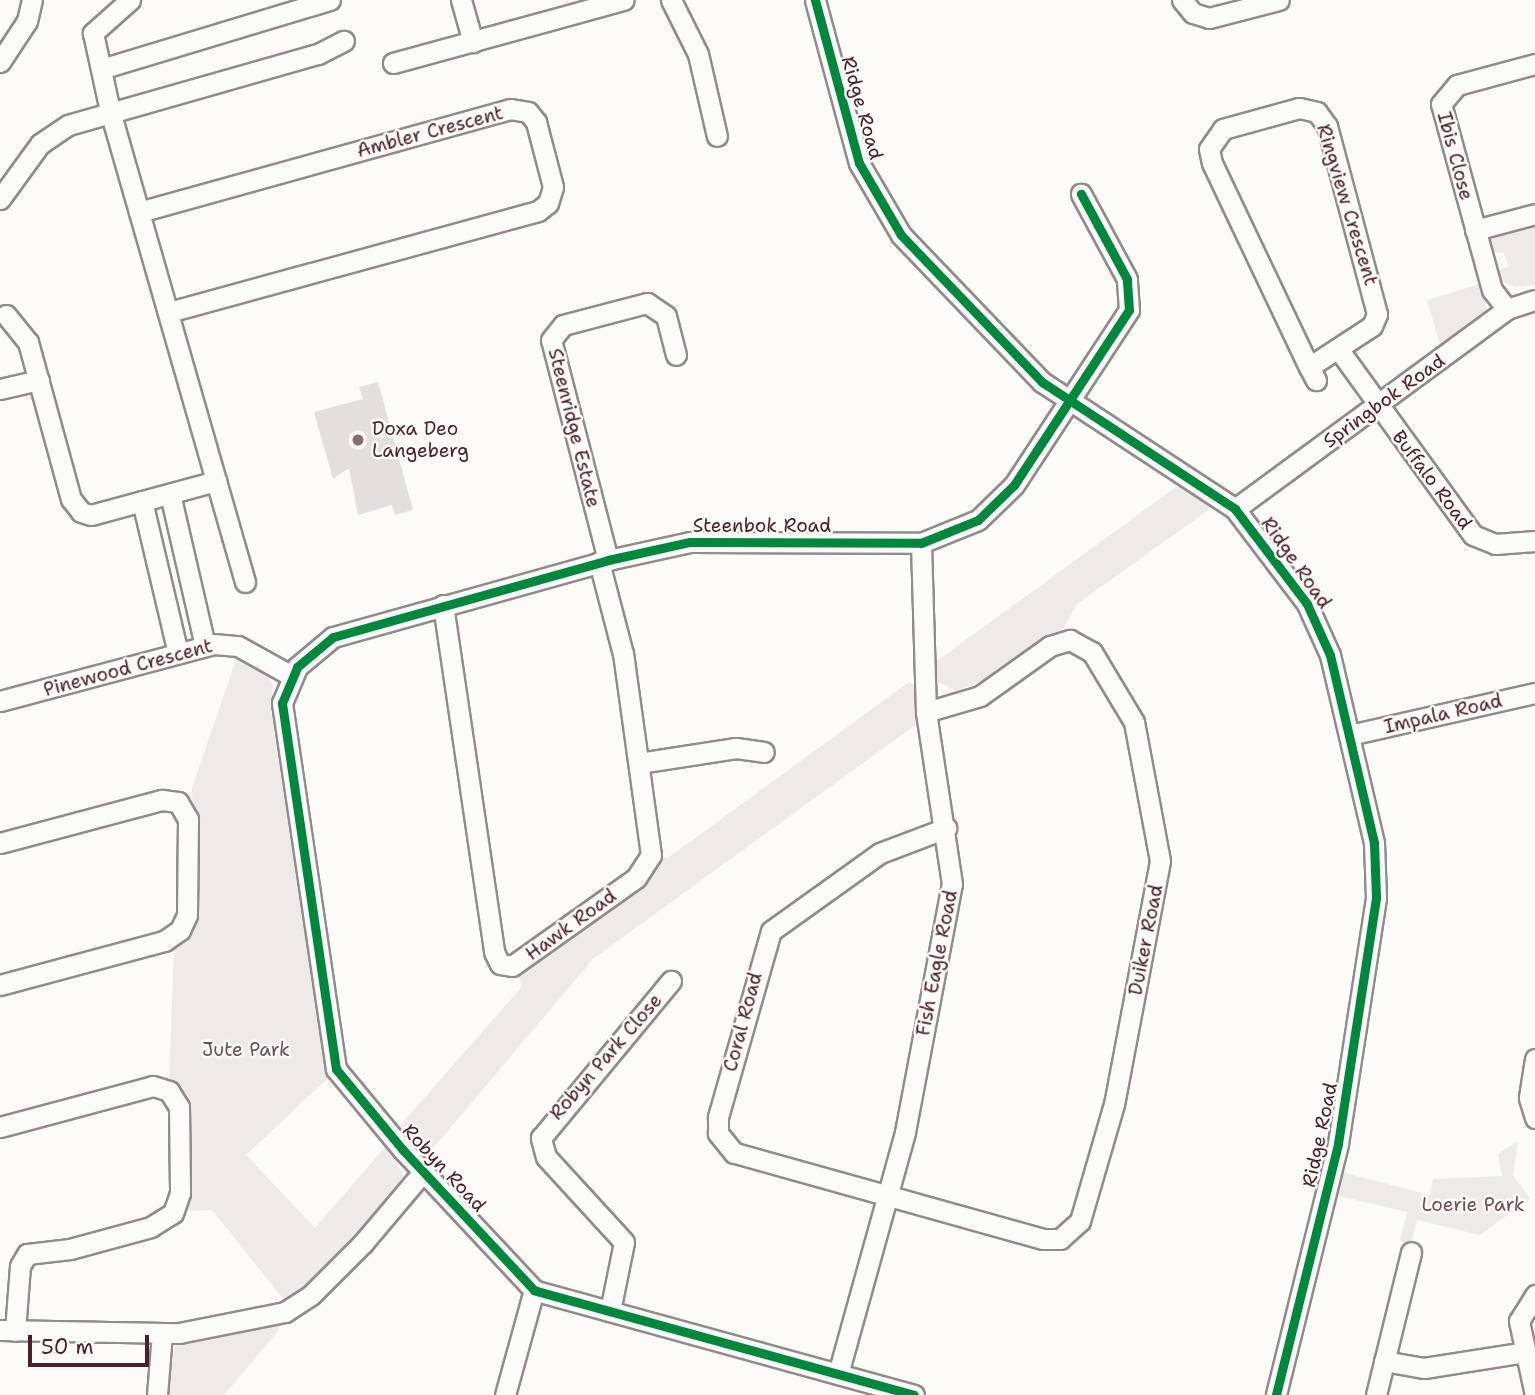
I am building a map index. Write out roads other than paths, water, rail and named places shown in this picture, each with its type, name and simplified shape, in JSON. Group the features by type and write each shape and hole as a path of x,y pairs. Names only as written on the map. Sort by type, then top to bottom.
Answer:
{"street":[{"path":"0,62 27,21 32,0"},
{"path":"131,0 93,29 110,111 245,582"},
{"path":"101,69 330,0"},
{"path":"461,0 473,42"},
{"path":"393,63 624,0"},
{"path":"671,0 698,54 717,136"},
{"name":"Ridge Road","path":"814,0 859,163 876,200 981,324 1019,362 1070,401 1208,486 1235,509 1314,615 1330,655 1374,843 1374,915 1338,1144 1276,1395"},
{"path":"1182,0 1193,13 1209,18 1279,0"},
{"path":"0,199 54,133 110,111 318,54 344,41"},
{"name":"Ibis Close","path":"1507,309 1492,290 1441,117 1443,99 1457,85 1535,64"},
{"name":"Ringview Crescent","path":"1299,108 1324,120 1376,305 1372,326 1339,350 1313,373 1210,157 1210,141 1223,129 1299,108"},
{"name":"Ambler Crescent","path":"139,212 510,109 528,112 536,122 553,187 548,203 538,211 168,312"},
{"name":"Steenbok Road","path":"292,676 313,650 333,637 604,561 690,542 921,543 964,529 998,504 1070,401 1131,300 1122,267 1081,194"},
{"path":"1475,230 1535,214"},
{"name":"Springbok Road","path":"1235,509 1377,408 1507,309 1535,300"},
{"name":"Steenridge Estate","path":"604,561 551,340 563,326 647,303 666,316 677,355"},
{"path":"6,315 28,342 75,506 92,515 216,481"},
{"path":"1339,350 1377,408"},
{"path":"0,389 38,380"},
{"name":"Buffalo Road","path":"1377,408 1473,535 1495,544 1535,541"},
{"path":"170,494 205,646"},
{"path":"142,501 178,653"},
{"name":"Fish Eagle Road","path":"838,1374 888,1196 952,884 946,828 926,712 921,543"},
{"name":"Hawk Road","path":"443,605 500,964 520,962 645,870 651,846 623,654 604,561"},
{"name":"Duiker Road","path":"888,1196 1043,1239 1060,1239 1076,1227 1114,1104 1160,861 1131,711 1087,647 1070,640 1054,643 980,695 926,712"},
{"name":"Pinewood Crescent","path":"1,697 205,646 238,646 292,676"},
{"name":"Robyn Road","path":"292,676 281,714 336,1069 423,1172 534,1290"},
{"name":"Impala Road","path":"1350,735 1535,693"},
{"path":"639,763 736,748 764,752"},
{"path":"0,843 162,800 178,802 188,819 187,915 180,930 164,941 0,985"},
{"name":"Coral Road","path":"888,1196 734,1153 721,1141 718,1117 771,931 880,853 946,828"},
{"name":"Robyn Park Close","path":"610,1311 624,1242 547,1157 541,1138 671,981"},
{"path":"1535,1059 1529,1098 1535,1118"},
{"path":"0,1127 153,1086 169,1091 179,1107 180,1193 173,1213 151,1227 71,1249 27,1254 20,1266 7,1331 162,1333 223,1326 296,1306 363,1243 423,1172"},
{"path":"1376,1395 1411,1252"},
{"path":"505,1395 534,1290 914,1395"},
{"path":"1535,1295 1520,1314 1535,1395"},
{"path":"157,1395 162,1333"},
{"path":"1384,1361 1424,1368 1525,1352"}],"place":[{"name":"Doxa Deo Langeberg","path":"358,440"}],"park label":[{"name":"Jute Park","path":"246,1050"},
{"name":"Loerie Park","path":"1473,1205"}]}
